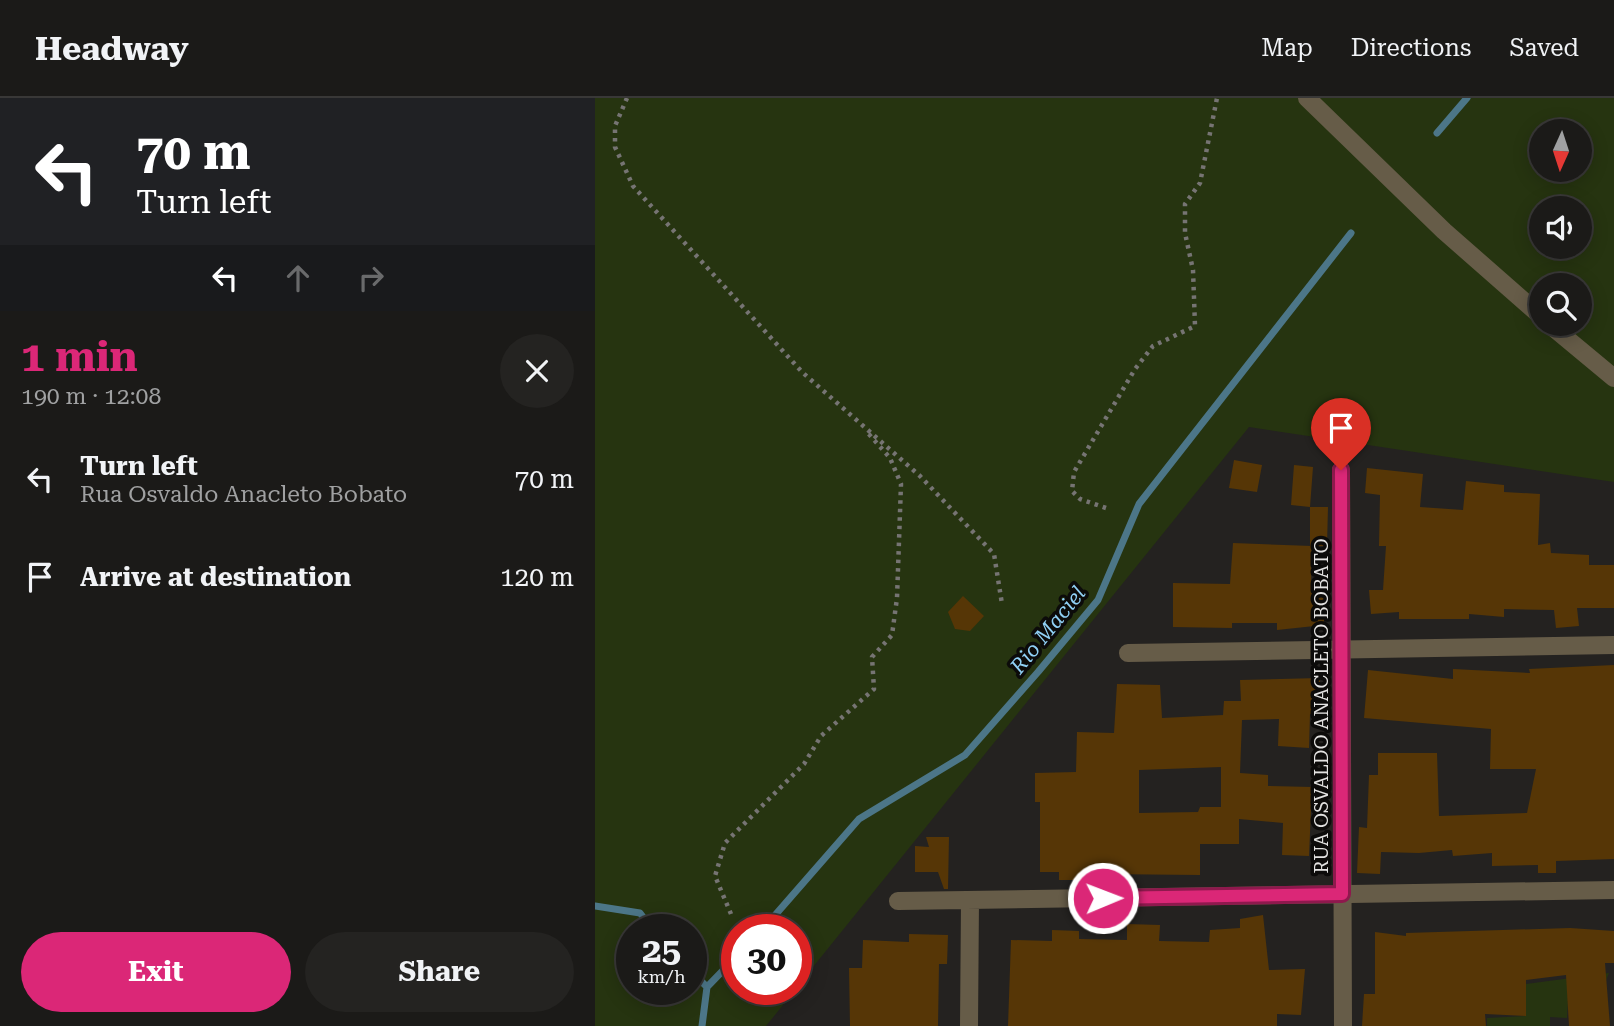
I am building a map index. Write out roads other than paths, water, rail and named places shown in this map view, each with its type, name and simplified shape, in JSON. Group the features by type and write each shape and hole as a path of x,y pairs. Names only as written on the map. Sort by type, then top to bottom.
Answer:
{"street":[{"path":"1307,98 1444,231 1529,306"},
{"path":"1563,336 1614,378"},
{"name":"RUA OSVALDO ANACLETO BOBATO","path":"1341,470 1343,1026"},
{"path":"1128,653 1614,645"},
{"path":"898,901 1614,890"},
{"path":"969,900 969,1026"}],"waterway":[{"name":"Rio Maciel","path":"1437,133 1467,98"},
{"name":"Rio Maciel","path":"776,914 859,819 965,755 1038,672 1098,600 1139,504 1351,233"},
{"name":"Rio Maciel","path":"595,906 641,914"},
{"name":"Rio Maciel","path":"702,1026 707,987 721,973"}]}
